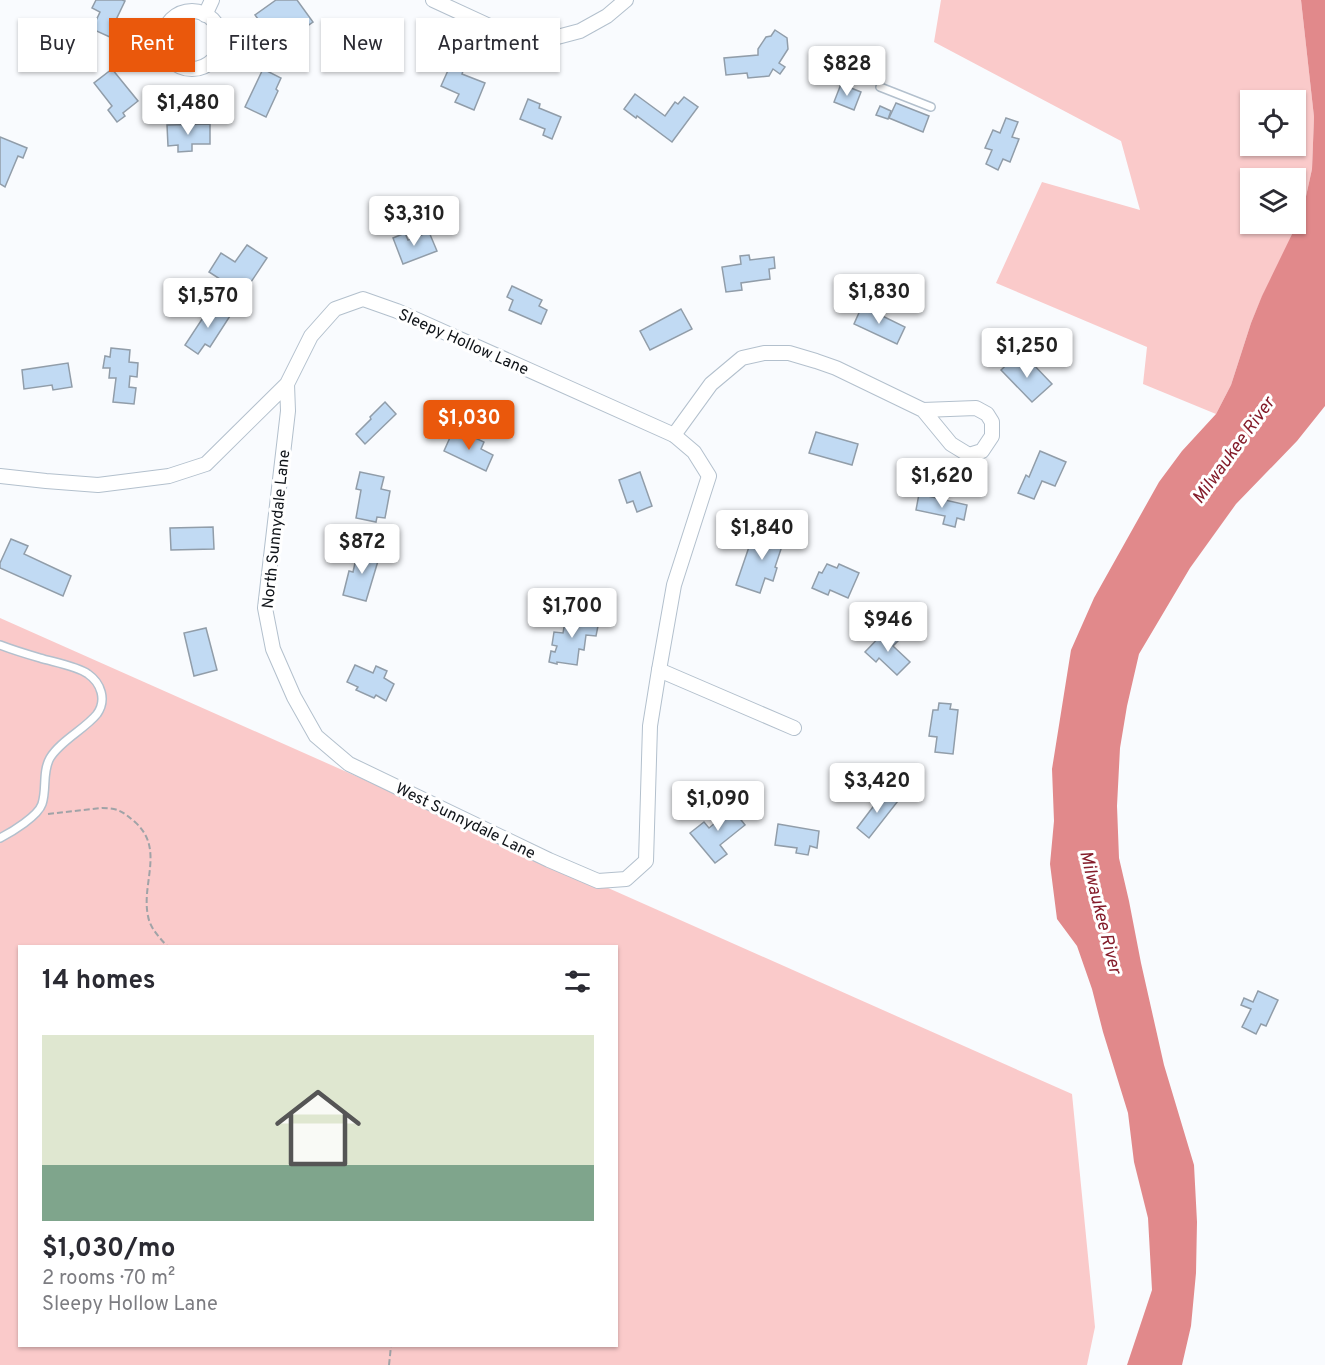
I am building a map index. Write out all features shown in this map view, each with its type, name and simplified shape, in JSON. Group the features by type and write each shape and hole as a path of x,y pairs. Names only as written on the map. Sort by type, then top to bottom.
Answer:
{"street":[{"path":"205,15 212,0"},
{"path":"433,0 511,36 546,40 580,31 608,16 627,0"},
{"path":"185,12 205,15 218,27 220,45 217,54 205,66 196,69 178,66 165,51 164,32 169,22 185,12"},
{"name":"Sleepy Hollow Lane","path":"287,384 311,336 335,309 363,299 397,311 674,435 694,452 709,476 674,585 659,670"},
{"path":"674,435 711,384 742,358 764,353 789,353 836,368 923,410 951,444 969,455 982,451 992,436 992,422 987,414 976,408 923,410"},
{"path":"0,476 98,485 169,476 206,464 287,384"},
{"name":"North Sunnydale Lane","path":"287,384 288,411 265,608 273,649 294,697 316,735"},
{"path":"659,670 794,728"},
{"name":"West Sunnydale Lane","path":"316,735 349,764 549,860 598,881 626,879 646,861 650,726 659,670"}],"lane":[{"path":"880,87 931,107"},
{"path":"0,645 88,673 103,694 97,713 49,759 42,804 37,813 0,838"}],"path":[{"path":"37,813 45,815 102,807 111,808 123,811 139,826 150,848 151,862 146,902 148,917 157,936 166,945"},
{"path":"389,1365 391,1347"}],"shaded area":[{"path":"941,0 1301,0 1314,117 1312,169 1306,196 1306,168 1240,168 1240,234 1293,234 1262,297 1231,385 1216,414 1143,384 1147,347 996,283 1042,182 1140,210 1121,141 934,42"},
{"path":"0,618 1072,1094 1095,1327 1087,1365 0,1365"}],"water":[{"name":"Milwaukee River","path":"1301,0 1325,0 1325,406 1297,441 1236,504 1190,568 1139,654 1120,748 1117,806 1119,858 1164,1065 1194,1165 1197,1222 1196,1273 1191,1326 1182,1365 1127,1365 1152,1290 1148,1218 1134,1162 1128,1113 1092,989 1077,946 1057,919 1050,864 1054,821 1052,769 1071,650 1094,598 1159,482 1182,451 1216,414 1231,385 1262,296 1292,234 1306,234 1306,196 1312,169 1314,117"}],"building":[{"path":"96,0 125,1 117,18 109,18 109,37 97,31 97,18 100,12 92,8"},
{"path":"276,0 297,0 313,22 309,25 309,18 257,18 255,15"},
{"path":"775,30 787,38 788,49 779,63 785,67 780,74 773,69 769,76 748,78 747,73 726,75 724,58 758,55 758,49 766,37 771,36"},
{"path":"109,71 114,72 138,101 123,113 125,116 117,122 108,110 112,106 94,83"},
{"path":"262,72 269,72 281,78 276,89 278,91 266,117 245,107"},
{"path":"447,72 463,72 462,74 485,83 474,110 455,102 459,94 441,86"},
{"path":"841,84 861,92 854,110 834,102"},
{"path":"635,94 665,116 675,102 678,104 684,97 698,107 672,142 624,109"},
{"path":"528,99 540,104 539,108 561,117 552,139 543,135 545,129 520,119"},
{"path":"896,103 929,116 923,132 889,118"},
{"path":"880,106 891,111 888,119 876,115"},
{"path":"1006,118 1018,122 1012,137 1019,139 1010,162 1003,159 998,170 986,164 992,150 985,148 993,130 1000,133"},
{"path":"210,124 210,144 192,144 192,151 178,152 178,145 168,146 167,125"},
{"path":"0,137 27,148 23,158 18,156 5,187 0,184"},
{"path":"429,232 437,251 403,264 393,238 405,233 408,240"},
{"path":"247,245 267,258 243,294 209,272 221,253 235,262"},
{"path":"749,255 750,260 774,257 775,268 769,269 770,279 741,283 742,290 726,292 722,267 741,264 740,256"},
{"path":"512,286 542,300 539,306 547,310 541,324 509,310 513,300 507,297"},
{"path":"212,304 230,316 210,347 205,344 198,354 185,345"},
{"path":"862,306 905,327 897,344 854,324"},
{"path":"681,309 692,329 650,350 640,331"},
{"path":"111,348 130,350 129,362 138,363 137,377 130,376 129,387 136,388 134,404 113,402 116,378 109,378 110,368 103,368 105,356 110,357"},
{"path":"1016,356 1027,368 1032,363 1052,384 1032,402 1001,370"},
{"path":"68,363 72,387 53,390 52,385 24,389 22,370"},
{"path":"385,402 396,414 365,444 356,434"},
{"path":"816,432 858,444 852,465 809,453"},
{"path":"452,433 464,439 467,434 484,442 481,449 493,455 486,471 444,451"},
{"path":"1040,451 1066,462 1055,486 1042,481 1034,499 1018,493 1026,475 1029,477"},
{"path":"360,472 384,477 381,489 390,491 385,518 377,517 376,522 356,518 361,490 356,489"},
{"path":"640,472 652,506 637,512 633,501 627,503 619,480"},
{"path":"919,494 967,505 964,520 957,518 955,527 943,524 945,516 916,510"},
{"path":"213,527 214,549 171,550 170,528"},
{"path":"776,528 787,531 775,567 777,568 773,581 765,578 760,593 736,585 750,544 757,546 763,529 774,533"},
{"path":"11,539 28,546 24,554 71,576 63,596 0,568"},
{"path":"364,547 381,551 366,601 343,595 349,571 353,572 355,563 359,565"},
{"path":"827,564 837,568 839,564 859,573 848,598 830,590 828,595 812,588 819,572 822,573"},
{"path":"566,615 599,621 596,636 586,635 584,650 579,649 577,665 549,662 551,651 555,652 557,646 552,645 554,632 563,633"},
{"path":"206,628 217,670 194,676 184,633"},
{"path":"887,629 898,641 893,646 910,662 897,675 879,658 876,662 865,652"},
{"path":"355,665 373,673 376,666 387,671 384,678 394,684 386,701 376,695 374,698 356,690 358,687 347,682"},
{"path":"939,703 951,704 950,709 958,710 953,754 935,752 937,737 929,736 933,710 938,710"},
{"path":"885,791 898,801 869,838 857,828"},
{"path":"727,802 745,825 720,845 727,854 715,863 690,833 704,822 709,828 715,823 709,816"},
{"path":"778,824 819,831 817,848 810,846 808,855 796,853 797,848 775,845"},
{"path":"1258,991 1278,1000 1266,1026 1261,1024 1256,1034 1242,1027 1251,1009 1241,1005 1244,998 1253,1002"}]}
